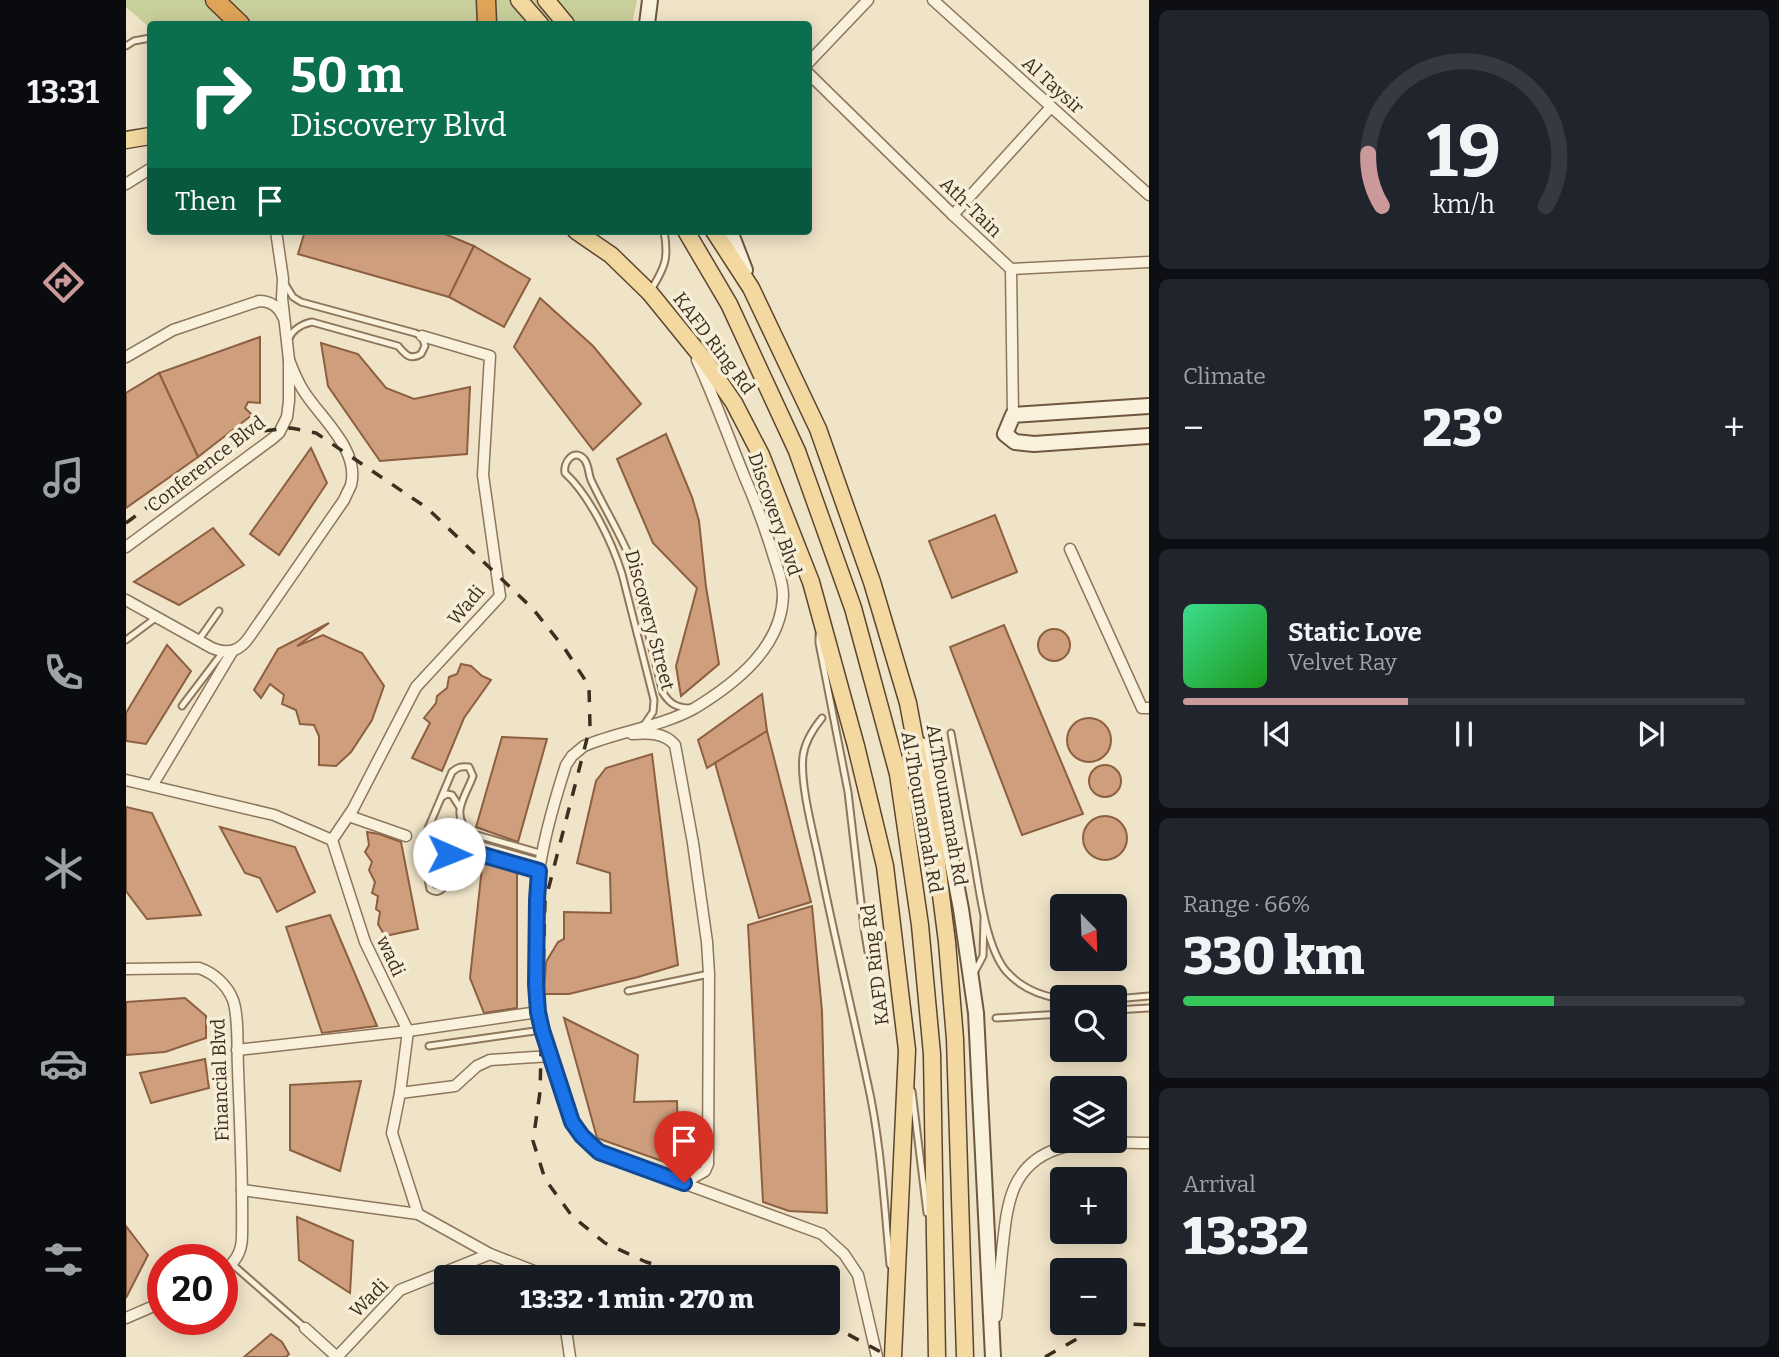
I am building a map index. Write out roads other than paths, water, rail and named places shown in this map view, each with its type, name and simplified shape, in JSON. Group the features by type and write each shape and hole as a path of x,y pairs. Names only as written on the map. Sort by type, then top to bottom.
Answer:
{"highway":[{"path":"215,0 237,21"},
{"path":"486,0 487,21"}],"main road":[{"path":"519,0 537,21"},
{"path":"546,0 564,21"},
{"path":"647,21 650,0"},
{"path":"126,140 147,136"},
{"name":"KAFD Ring Rd","path":"582,235 611,256 650,293 734,403 761,455 811,582 823,625 856,746 884,866 907,1050 892,1357"},
{"name":"Al Thoumamah Rd","path":"688,235 729,304 797,451 853,608 898,774 920,925 932,1054 937,1357"},
{"name":"ALThoumamah Rd","path":"717,235 751,288 818,429 872,582 908,703 934,848 950,970 955,1039 965,1357"},
{"path":"731,235 751,288"},
{"path":"1149,406 1013,415 1005,434 1015,442 1034,444 1149,436"},
{"name":"Al Thoumamah Rd","path":"908,703 941,805 961,909 976,1013 993,1355"}],"street":[{"path":"812,59 868,0"},
{"name":"Al Taysir","path":"933,0 1149,195"},
{"name":"Ath-Tain","path":"812,77 1011,269"},
{"path":"953,215 1051,107"},
{"path":"126,184 147,171"},
{"name":"Conference Blvd","path":"126,547 279,433 289,409 289,360 282,298 283,279 276,235"},
{"path":"1013,415 1011,269 1149,262"},
{"path":"126,357 173,330 259,300 271,303 284,321"},
{"name":"Wadi","path":"332,841 349,816 416,687 500,596 483,475 490,356 422,336"},
{"name":"Discovery Blvd","path":"690,343 717,402 762,518 782,582 783,596 775,633 749,667 693,709 670,719 593,742 572,756 566,765 541,863 537,900 538,1012 572,1122 590,1143 599,1152 822,1234 844,1254 858,1275 877,1357"},
{"path":"126,600 212,649 227,652 239,649 344,500 351,486 352,468 348,452 302,390 289,360"},
{"path":"1070,549 1142,708 1149,708"},
{"path":"152,786 227,652"},
{"path":"622,734 661,735 669,738 675,745 707,942 708,1164 705,1171 684,1183"},
{"path":"126,780 274,814 332,841"},
{"path":"349,816 406,836"},
{"name":"wadi","path":"332,841 365,942 408,1031"},
{"name":"Financial Blvd","path":"126,969 206,970 224,985 232,999 236,1011 242,1190 242,1243 238,1257"},
{"path":"237,1050 408,1031 538,1012"},
{"path":"408,1031 392,1133 418,1214"},
{"path":"400,1093 455,1086 477,1066 490,1060 551,1056"},
{"path":"993,1355 1007,1206 1019,1177 1037,1159 1057,1149 1081,1145 1149,1143"},
{"path":"242,1190 418,1214 490,1254 518,1265"},
{"name":"Wadi","path":"337,1357 400,1290 490,1254"},
{"path":"126,1318 147,1309"},
{"path":"305,1328 337,1357"},
{"path":"567,1335 570,1357"}],"lane":[{"path":"126,46 147,39"},
{"path":"650,293 666,260 664,235"},
{"path":"283,279 290,293 301,302 415,333 422,336 425,342 424,351 412,358 398,346 312,322 298,328 290,335 287,343"},
{"name":"Discovery Street","path":"643,727 653,712 654,700 617,556 587,500 576,483 565,473 565,464 574,456 584,459 591,480 624,542 663,693 675,706 693,709"},
{"path":"198,641 219,611"},
{"path":"126,640 157,617"},
{"name":"KAFD Ring Rd","path":"823,625 819,633 819,643 848,792 868,952"},
{"path":"183,706 227,652"},
{"name":"KAFD Ring Rd","path":"822,718 810,735 803,755 804,778 832,927 875,1118 894,1306"},
{"path":"951,733 993,947 1005,970 1019,983 1039,994 1050,996"},
{"path":"463,766 468,767 472,776 460,809 464,828 541,863 462,849 441,859 444,886 437,891 430,889 421,845 452,772 463,766"},
{"path":"442,797 452,795 460,809"},
{"path":"443,834 541,863"},
{"path":"424,861 431,866 440,864"},
{"name":"Al Thoumamah Rd","path":"971,979 983,956 984,912"},
{"path":"628,991 709,974"},
{"path":"1127,998 1149,996"},
{"path":"1127,1009 1149,1008"},
{"path":"996,1018 1050,1015"},
{"path":"429,1046 542,1030"},
{"path":"907,1050 936,1282"},
{"path":"238,1269 305,1328"}],"railway":[{"path":"126,523 252,432 291,428 316,433 427,508 533,609 565,649 589,686 590,727 545,902 540,1092 533,1141 545,1179 572,1216 605,1243 656,1265"},
{"path":"1045,1357 1091,1331 1129,1324 1149,1325"},
{"path":"840,1330 890,1357"}]}
